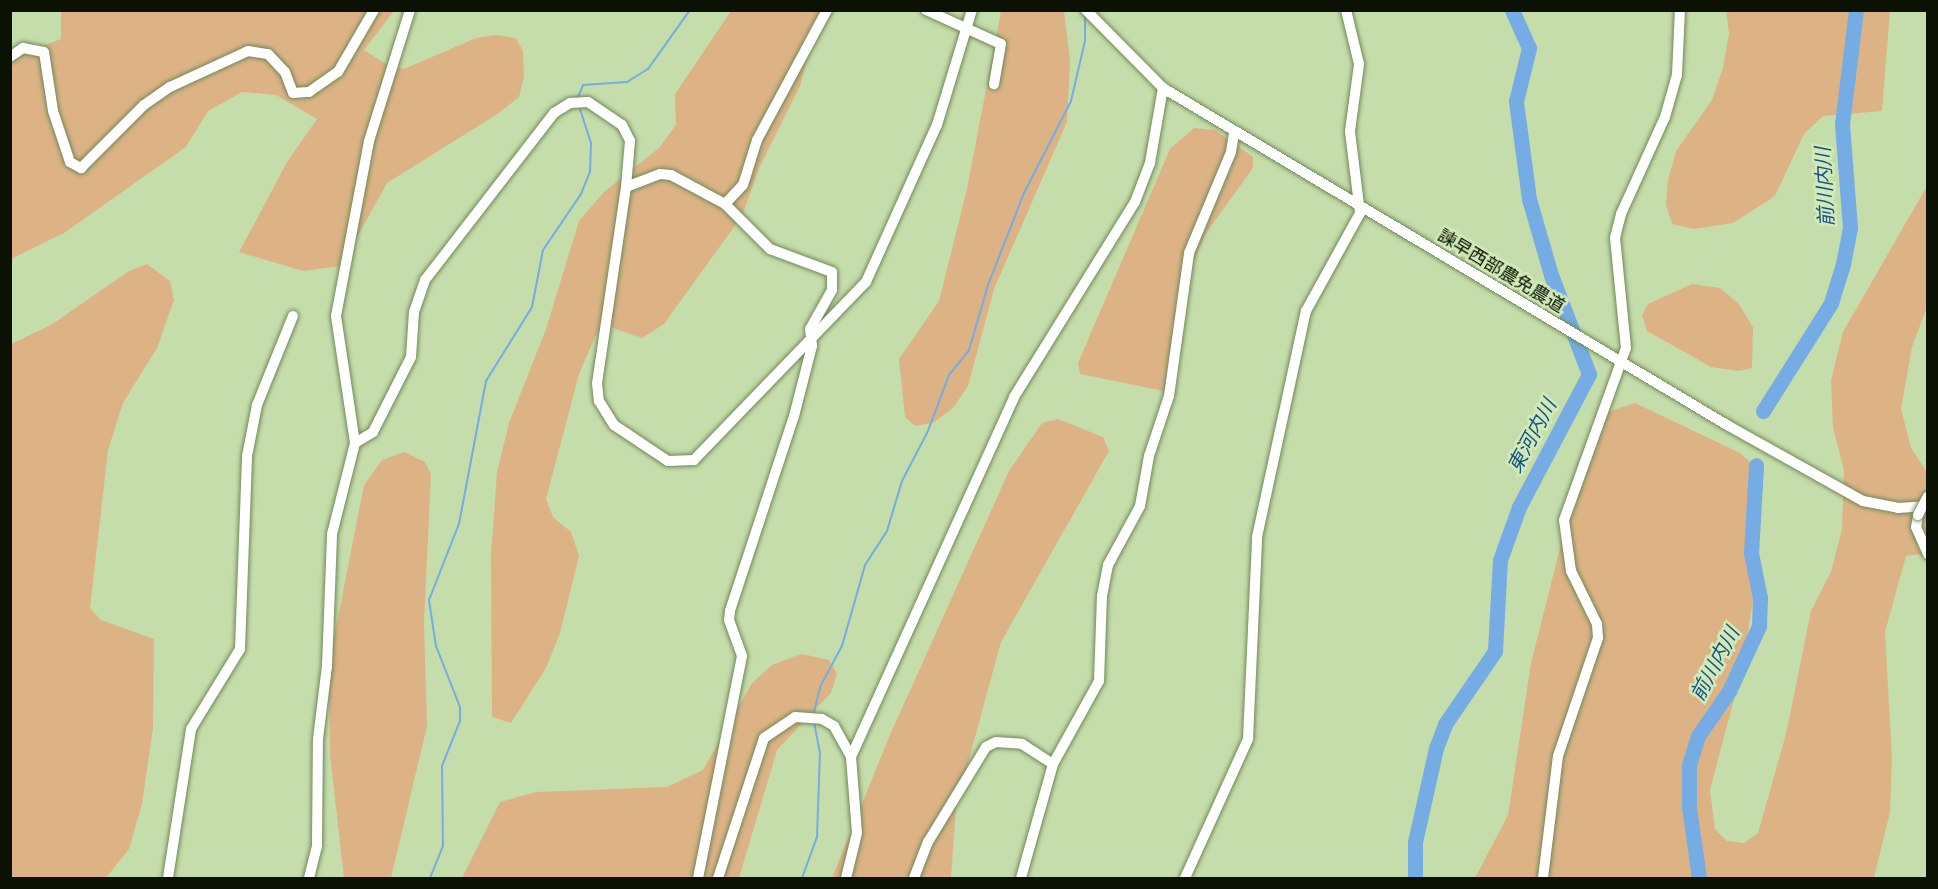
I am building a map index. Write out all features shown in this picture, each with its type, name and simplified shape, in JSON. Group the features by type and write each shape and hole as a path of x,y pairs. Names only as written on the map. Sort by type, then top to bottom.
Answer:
{"street":[{"path":"10,57 23,48 44,52 53,111 70,162 81,168 144,105 170,87 248,51 268,54 285,72 293,93 309,92 338,72 374,10"},
{"path":"309,879 317,845 318,739 327,666 332,534 355,443 336,316 369,141 410,10"},
{"path":"725,204 743,185 757,140 827,10"},
{"path":"926,10 1001,44 994,84"},
{"path":"355,443 373,432 411,357 414,312 425,280 554,113 570,103 588,102 622,125 630,141 626,187 597,383 599,401 614,425 668,460 694,460 866,282 937,125 972,10"},
{"name":"諫早西部農免農道","path":"1086,10 1163,88 1234,134 1621,362 1863,501 1898,508 1928,506"},
{"path":"1185,879 1248,739 1257,537 1306,311 1360,213 1355,204 1350,131 1359,64 1346,10"},
{"path":"1543,879 1558,756 1598,638 1597,624 1571,571 1564,520 1626,348 1615,238 1621,214 1665,117 1677,75 1680,10"},
{"path":"851,757 1014,397 1135,202 1150,163 1163,88"},
{"path":"1021,879 1053,764 1099,681 1102,596 1108,565 1140,506 1149,456 1169,396 1189,252 1231,152 1234,134"},
{"path":"626,187 660,174 671,175 725,204 770,249 832,272 832,290 810,329 810,340 794,416 730,611 729,620 742,656 698,879"},
{"path":"168,879 191,729 240,649 247,456 257,405 293,316"},
{"path":"1928,496 1918,515 1916,526 1928,554"},
{"path":"718,879 743,812 758,753 772,729 795,717 822,718 845,739 851,757 857,823 846,879"},
{"path":"914,879 928,842 986,747 996,741 1022,744 1053,764"}],"shaded area":[{"path":"61,11 394,11 364,50 389,66 404,69 476,38 496,35 516,38 523,51 524,77 519,97 499,113 387,183 341,266 303,271 239,252 287,162 317,119 276,95 242,92 208,111 186,147 64,233 11,259 11,49 35,49 61,39"},
{"path":"731,11 820,11 800,86 759,168 742,216 664,324 642,338 604,325 596,335 579,374 546,499 553,517 571,532 579,556 560,633 546,668 511,723 492,717 491,555 497,472 509,423 546,329 579,221 604,192 659,148 676,125 675,94"},
{"path":"1001,11 1064,11 1070,60 1067,122 994,289 968,386 953,408 933,423 915,426 905,417 899,359 939,301 967,189"},
{"path":"1726,11 1890,11 1882,111 1823,116 1804,134 1775,196 1733,223 1694,229 1672,224 1666,204 1668,180 1676,151 1712,100 1723,68 1729,33"},
{"path":"1194,128 1215,130 1253,157 1253,168 1206,233 1189,272 1173,393 1080,374 1078,363 1170,149"},
{"path":"1927,186 1927,307 1912,347 1901,409 1911,448 1927,472 1927,562 1920,554 1906,556 1885,632 1892,759 1890,812 1874,878 1475,878 1508,815 1531,663 1581,465 1604,413 1635,403 1740,453 1758,469 1761,518 1753,600 1742,669 1710,790 1715,829 1727,841 1744,843 1758,833 1786,734 1811,611 1831,572 1842,529 1844,470 1833,427 1831,380 1843,332"},
{"path":"147,264 170,281 174,300 157,348 123,403 108,450 90,608 101,620 154,639 153,728 142,804 129,849 106,878 11,878 11,344 51,325 129,271"},
{"path":"1692,284 1720,288 1738,303 1753,327 1752,368 1739,371 1711,367 1647,331 1642,315 1648,304"},
{"path":"1058,419 1103,437 1109,451 1001,642 956,807 951,878 832,878 889,737 1009,471 1042,423"},
{"path":"404,452 425,462 431,474 424,623 427,726 391,878 344,878 330,755 329,663 364,485 382,460"},
{"path":"802,654 829,660 837,674 831,693 777,750 739,878 462,878 500,802 536,792 667,787 703,770 752,683 772,665"}],"waterway":[{"path":"578,97 583,85 627,82 648,69 690,10"},
{"name":"東河内川","path":"1415,878 1415,842 1436,748 1445,724 1495,651 1500,560 1519,507 1589,374 1551,275 1529,199 1516,101 1529,48 1512,10"},
{"name":"前川内川","path":"1763,411 1831,303 1843,264 1850,228 1842,124 1856,10"},
{"path":"813,716 820,687 842,646 865,565 887,531 902,481 928,431 949,375 969,350 988,285 1024,193 1071,101 1085,41 1085,13"},
{"path":"430,878 443,846 442,766 460,721 460,707 436,646 429,600 459,524 486,381 532,307 543,250 581,194 590,172 591,143 580,109"},
{"name":"前川内川","path":"1699,878 1689,807 1689,765 1698,736 1729,691 1759,626 1760,598 1751,553 1756,465"},
{"path":"802,878 817,837 820,753 814,722"}]}
